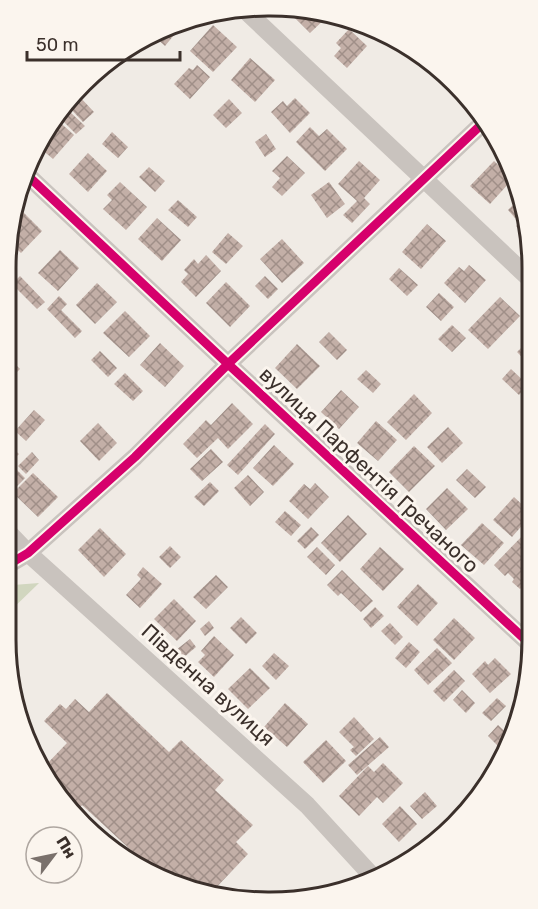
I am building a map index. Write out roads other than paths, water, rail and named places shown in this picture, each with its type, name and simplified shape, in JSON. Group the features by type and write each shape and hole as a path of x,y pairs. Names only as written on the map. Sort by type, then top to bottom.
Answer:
{"street":[{"path":"252,17 522,271"},
{"path":"16,560 28,553 135,457 228,364 478,128"},
{"name":"вулиця Парфентія Гречаного","path":"33,180 522,637"},
{"name":"Південна вулиця","path":"16,540 307,805 368,872"}]}
